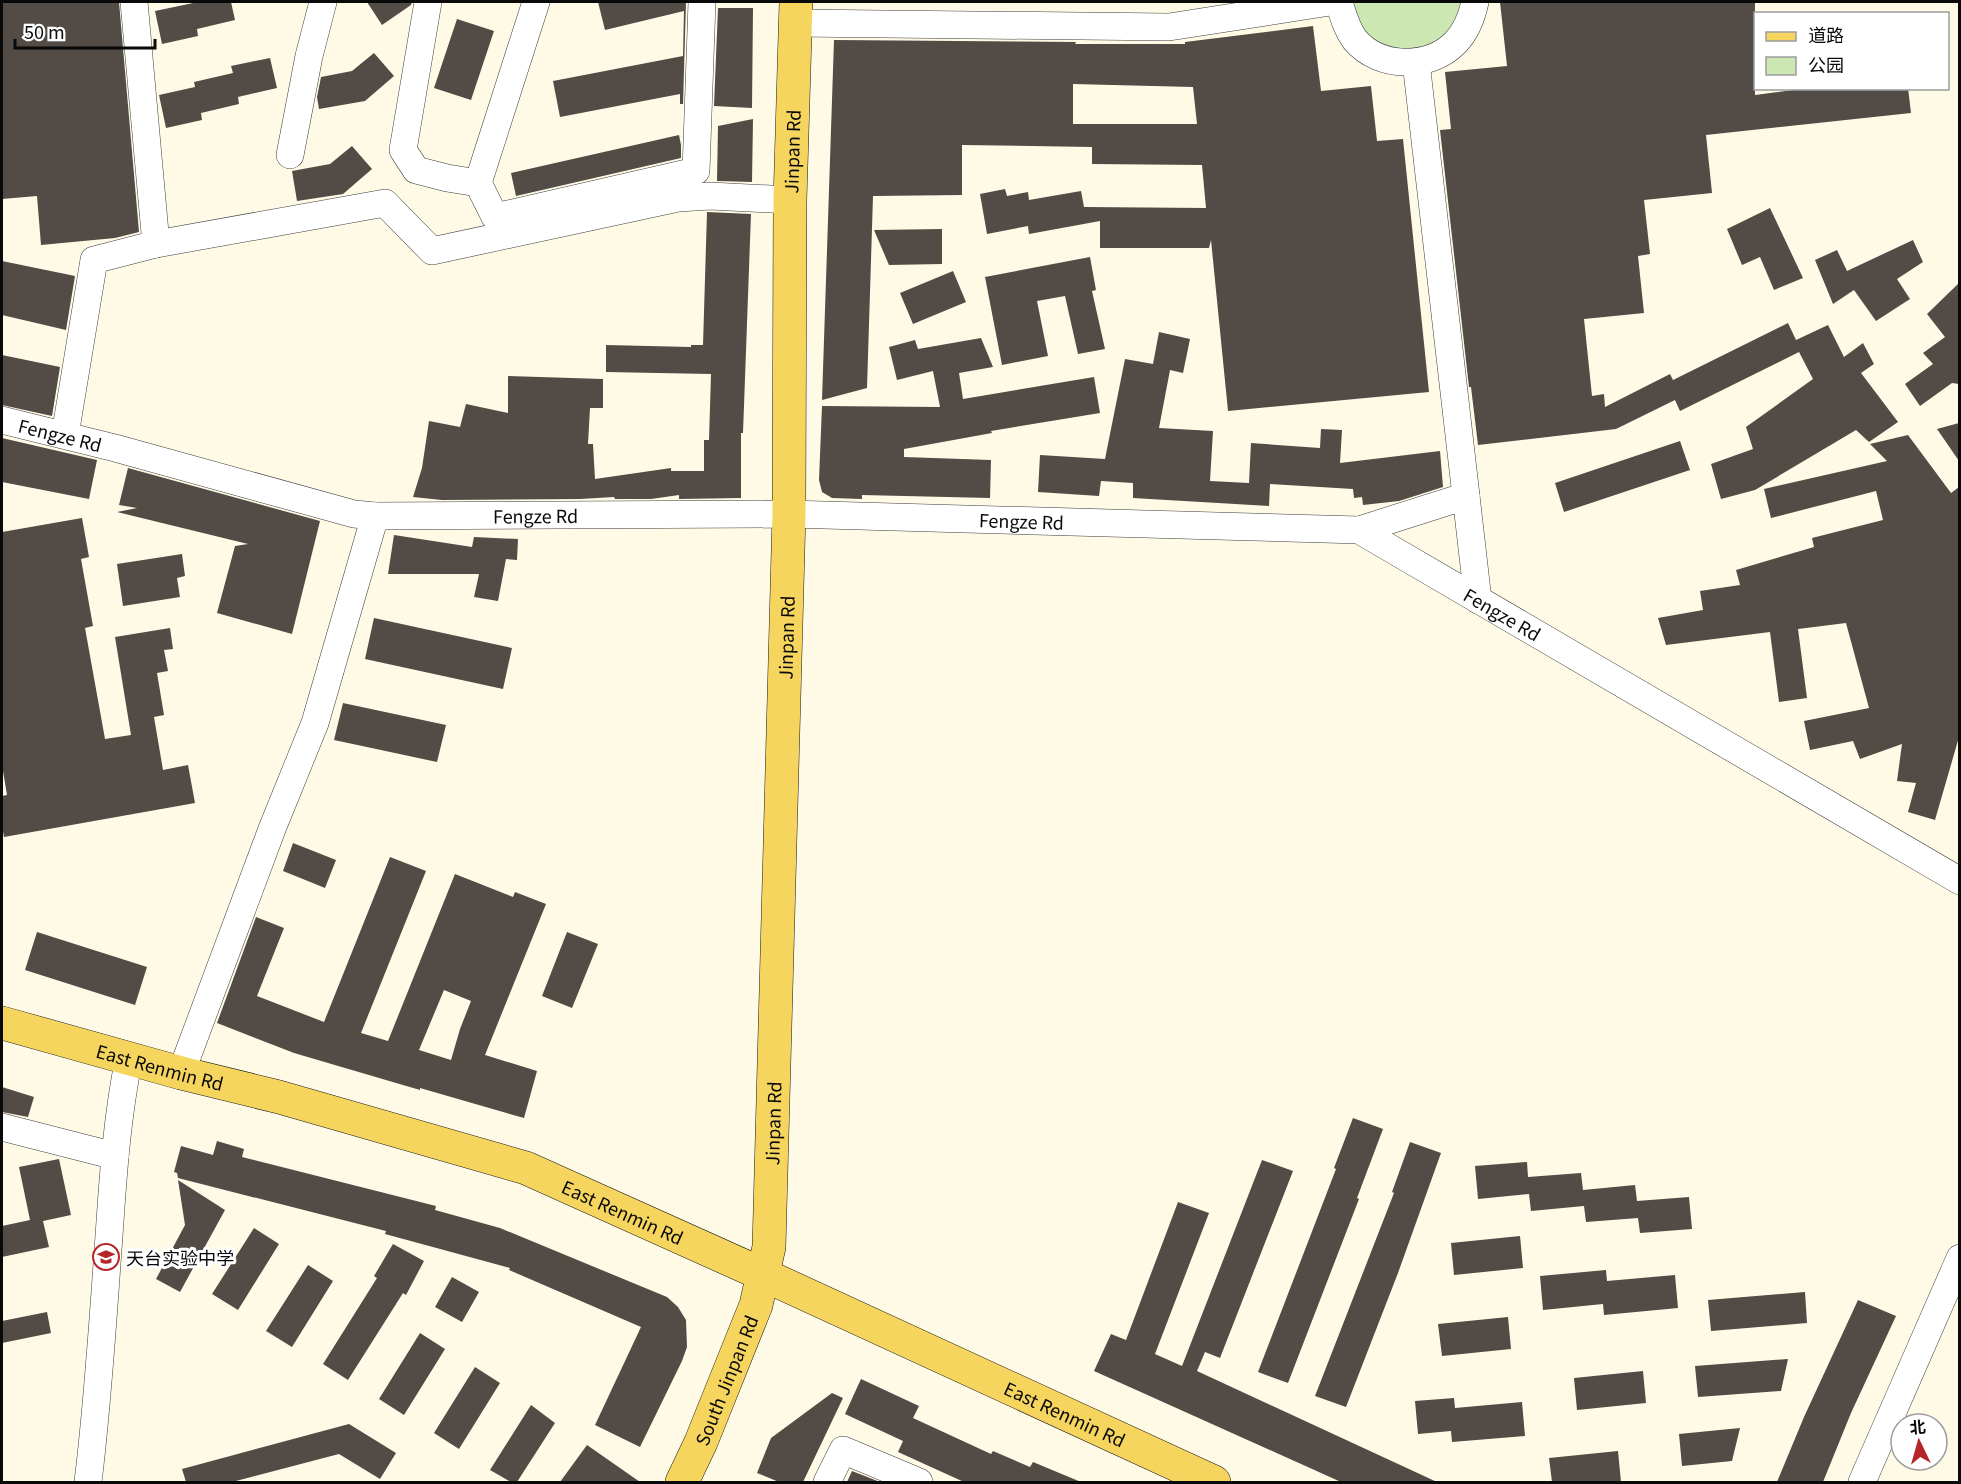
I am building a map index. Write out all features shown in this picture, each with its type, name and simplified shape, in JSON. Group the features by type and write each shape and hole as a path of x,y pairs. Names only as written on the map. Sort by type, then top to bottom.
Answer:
{"main road":[{"name":"Jinpan Rd","path":"764,1275 769,1247 789,514 790,200 796,12"},
{"name":"East Renmin Rd","path":"2,1023 526,1168 1214,1482"},
{"name":"South Jinpan Rd","path":"682,1482 701,1442 756,1305 764,1275"}],"street":[{"path":"134,2 156,244"},
{"path":"290,155 309,56 323,2"},
{"path":"428,2 403,150 416,170 478,183"},
{"path":"537,2 478,183 495,217 696,171 702,2"},
{"path":"796,12 1169,27 1330,2"},
{"path":"1339,2 1344,22 1356,41 1373,54 1394,62 1416,62 1438,56 1456,43 1468,25 1475,2"},
{"path":"1416,62 1478,600"},
{"path":"65,435 94,260 156,244 385,203 432,251 678,198 710,196 790,200"},
{"name":"Fengze Rd","path":"2,420 354,514 375,516 789,514 1359,530 1959,881"},
{"path":"1359,530 1466,496"},
{"path":"182,1073 272,829 315,723 375,516"},
{"path":"88,1482 96,1421 115,1156 122,1089 129,1058"},
{"path":"2,1127 115,1156"},
{"path":"1862,1482 1959,1258"},
{"path":"827,1482 843,1450 919,1482"}],"green space":[{"path":"1339,2 1475,2 1456,43 1373,54"}],"building":[{"path":"2,2 119,2 139,232 115,238 41,245 37,196 2,199"},
{"path":"198,2 231,2 235,20 197,29 198,36 162,44 155,11"},
{"path":"367,2 412,2 382,25"},
{"path":"598,2 686,2 683,104 680,104 680,94 560,117 553,81 683,56 684,11 605,30"},
{"path":"1500,2 1755,2 1755,95 1794,90 1908,90 1911,113 1706,135 1712,193 1644,200 1650,254 1638,256 1644,313 1584,319 1592,396 1604,394 1605,407 1670,374 1673,380 1788,323 1796,340 1828,325 1844,357 1863,343 1874,364 1861,373 1898,422 1869,442 1856,430 1755,490 1721,499 1711,464 1753,449 1746,427 1813,379 1799,352 1680,411 1675,400 1616,429 1478,445 1471,387 1469,387 1440,130 1451,129 1445,72 1507,66"},
{"path":"718,8 753,8 752,108 714,106"},
{"path":"457,19 494,31 471,100 434,88"},
{"path":"1313,26 1321,91 1371,86 1377,141 1403,139 1429,392 1228,411 1211,240 1209,248 1100,248 1100,221 1029,234 1028,226 987,234 980,194 1005,189 1007,196 1028,192 1029,200 1081,191 1084,207 1206,208 1202,165 1092,164 1092,147 962,145 962,195 873,196 867,388 822,400 834,40 1076,42 1075,44 1185,44 1185,42","holes":["1073,84 1193,87 1197,124 1073,124"]},
{"path":"374,53 394,76 365,101 319,109 317,97 321,77 352,71"},
{"path":"270,58 277,88 238,97 239,104 201,113 202,120 166,128 159,95 195,87 194,82 233,73 231,66"},
{"path":"753,119 752,182 717,181 718,126"},
{"path":"679,135 681,158 516,196 511,173"},
{"path":"352,146 372,169 343,194 297,201 292,171 330,164"},
{"path":"1770,208 1803,278 1774,290 1760,257 1742,265 1727,229"},
{"path":"707,212 751,214 743,433 741,433 741,498 679,499 679,495 651,499 615,499 614,497 442,500 413,497 422,468 429,421 460,427 466,404 508,413 508,376 603,379 603,408 590,408 588,444 593,444 595,479 671,468 671,471 704,471 704,440 709,440 711,374 606,372 606,345 691,347 691,345 703,345"},
{"path":"942,229 942,264 889,265 874,230"},
{"path":"1913,240 1923,262 1897,279 1910,299 1876,321 1854,290 1833,304 1815,260 1837,250 1847,271"},
{"path":"1090,257 1096,290 1092,291 1105,349 1078,354 1065,296 1037,301 1048,356 1002,365 985,277"},
{"path":"2,261 75,276 66,330 2,315"},
{"path":"953,271 966,302 913,324 900,293"},
{"path":"1959,283 1959,384 1952,383 1920,406 1905,384 1933,364 1923,353 1945,337 1927,314"},
{"path":"1159,332 1190,339 1183,373 1170,370 1159,428 1213,431 1210,481 1249,483 1251,443 1320,448 1321,429 1342,430 1340,463 1440,451 1443,487 1399,501 1363,505 1362,497 1354,498 1353,489 1270,484 1269,506 1133,498 1133,483 1101,481 1099,496 1038,492 1040,455 1105,459 1125,359 1153,364"},
{"path":"981,338 993,367 959,373 963,399 1094,377 1100,413 991,431 992,433 904,449 904,457 991,460 990,498 862,495 862,499 832,498 822,492 819,480 822,406 940,407 933,371 897,380 889,347 915,340 918,349"},
{"path":"2,355 60,367 52,416 2,405"},
{"path":"1959,423 1959,461 1937,429"},
{"path":"1908,435 1951,493 1959,487 1959,737 1935,820 1908,812 1916,783 1897,781 1902,744 1860,759 1853,741 1810,750 1804,721 1869,708 1846,623 1798,629 1807,698 1779,702 1770,632 1666,645 1658,618 1703,610 1700,591 1740,585 1736,570 1814,547 1812,538 1883,520 1876,491 1771,518 1764,489 1887,461 1870,444"},
{"path":"2,438 97,460 89,499 2,482"},
{"path":"1680,441 1690,470 1564,512 1555,483"},
{"path":"128,468 320,521 292,634 217,613 235,546 248,544 117,512 137,508 119,505"},
{"path":"82,518 89,557 81,559 93,626 85,628 105,739 131,735 115,637 170,628 173,649 164,650 168,671 157,673 164,715 154,717 163,770 188,765 195,803 4,837 2,796 7,795 2,765 2,532"},
{"path":"394,535 472,547 474,537 518,539 517,560 506,559 498,601 474,597 479,574 388,574"},
{"path":"182,554 185,576 177,578 180,597 123,606 117,564"},
{"path":"374,618 512,648 503,689 365,659"},
{"path":"343,703 446,725 437,762 334,740"},
{"path":"293,843 336,860 325,888 283,871"},
{"path":"390,857 426,871 361,1033 388,1041 455,874 513,897 515,892 546,904 485,1055 537,1071 524,1118 294,1053 217,1023 256,917 284,928 257,996 324,1022","holes":["444,990 471,1001 451,1060 419,1050"]},
{"path":"37,932 147,967 135,1005 25,970"},
{"path":"567,932 598,944 572,1008 542,996"},
{"path":"2,1087 34,1097 28,1117 2,1112"},
{"path":"1353,1118 1383,1129 1357,1198 1359,1199 1288,1383 1258,1372 1336,1169 1334,1168"},
{"path":"217,1141 244,1149 242,1157 436,1206 435,1210 500,1228 667,1297 678,1307 686,1320 687,1347 640,1447 595,1425 641,1327 509,1270 510,1268 385,1234 386,1231 178,1178 177,1173 174,1172 181,1146 213,1155"},
{"path":"1410,1142 1441,1153 1346,1407 1315,1396 1394,1193 1392,1192"},
{"path":"59,1159 71,1215 43,1221 49,1247 2,1257 2,1226 30,1220 19,1167"},
{"path":"1262,1160 1293,1171 1220,1358 1205,1352 1197,1371 1437,1482 1341,1482 1094,1371 1111,1334 1126,1340 1178,1202 1209,1213 1155,1354 1182,1366"},
{"path":"1527,1162 1528,1177 1581,1173 1583,1190 1635,1185 1637,1201 1689,1197 1692,1229 1640,1233 1638,1218 1586,1222 1584,1206 1531,1211 1529,1194 1478,1199 1475,1166"},
{"path":"178,1180 225,1210 180,1292 156,1279 185,1225"},
{"path":"254,1228 279,1244 238,1310 212,1294"},
{"path":"1520,1236 1523,1268 1454,1275 1451,1243"},
{"path":"393,1244 424,1261 406,1295 403,1293 348,1380 323,1364 377,1278 374,1276"},
{"path":"308,1265 333,1281 292,1347 266,1331"},
{"path":"1606,1270 1607,1281 1675,1275 1678,1308 1604,1315 1603,1304 1543,1310 1540,1276"},
{"path":"452,1277 479,1292 462,1322 435,1307"},
{"path":"1805,1292 1807,1323 1711,1331 1708,1300"},
{"path":"1858,1300 1896,1316 1851,1413 1823,1482 1777,1482 1804,1417"},
{"path":"47,1312 51,1333 2,1343 2,1321"},
{"path":"1508,1317 1511,1349 1442,1356 1438,1324"},
{"path":"420,1333 445,1349 404,1415 379,1399"},
{"path":"1788,1359 1781,1391 1698,1397 1695,1366"},
{"path":"475,1367 500,1383 459,1449 434,1433"},
{"path":"1643,1371 1646,1403 1577,1410 1574,1378"},
{"path":"861,1379 919,1406 913,1418 991,1454 993,1451 1030,1467 1033,1462 1081,1482 964,1482 898,1452 903,1441 845,1414"},
{"path":"832,1393 843,1398 803,1482 779,1482 757,1473 771,1438"},
{"path":"1454,1398 1455,1408 1522,1402 1525,1436 1452,1442 1451,1431 1418,1434 1415,1401"},
{"path":"531,1405 555,1423 517,1482 511,1482 490,1470"},
{"path":"349,1424 396,1453 380,1479 339,1454 232,1482 186,1482 182,1469"},
{"path":"1740,1428 1732,1461 1682,1466 1679,1434"},
{"path":"587,1445 640,1482 560,1482"},
{"path":"1618,1451 1621,1482 1552,1482 1549,1458"},
{"path":"852,1471 880,1482 847,1482"}],"place":[{"name":"天台实验中学","path":"106,1257"}]}
